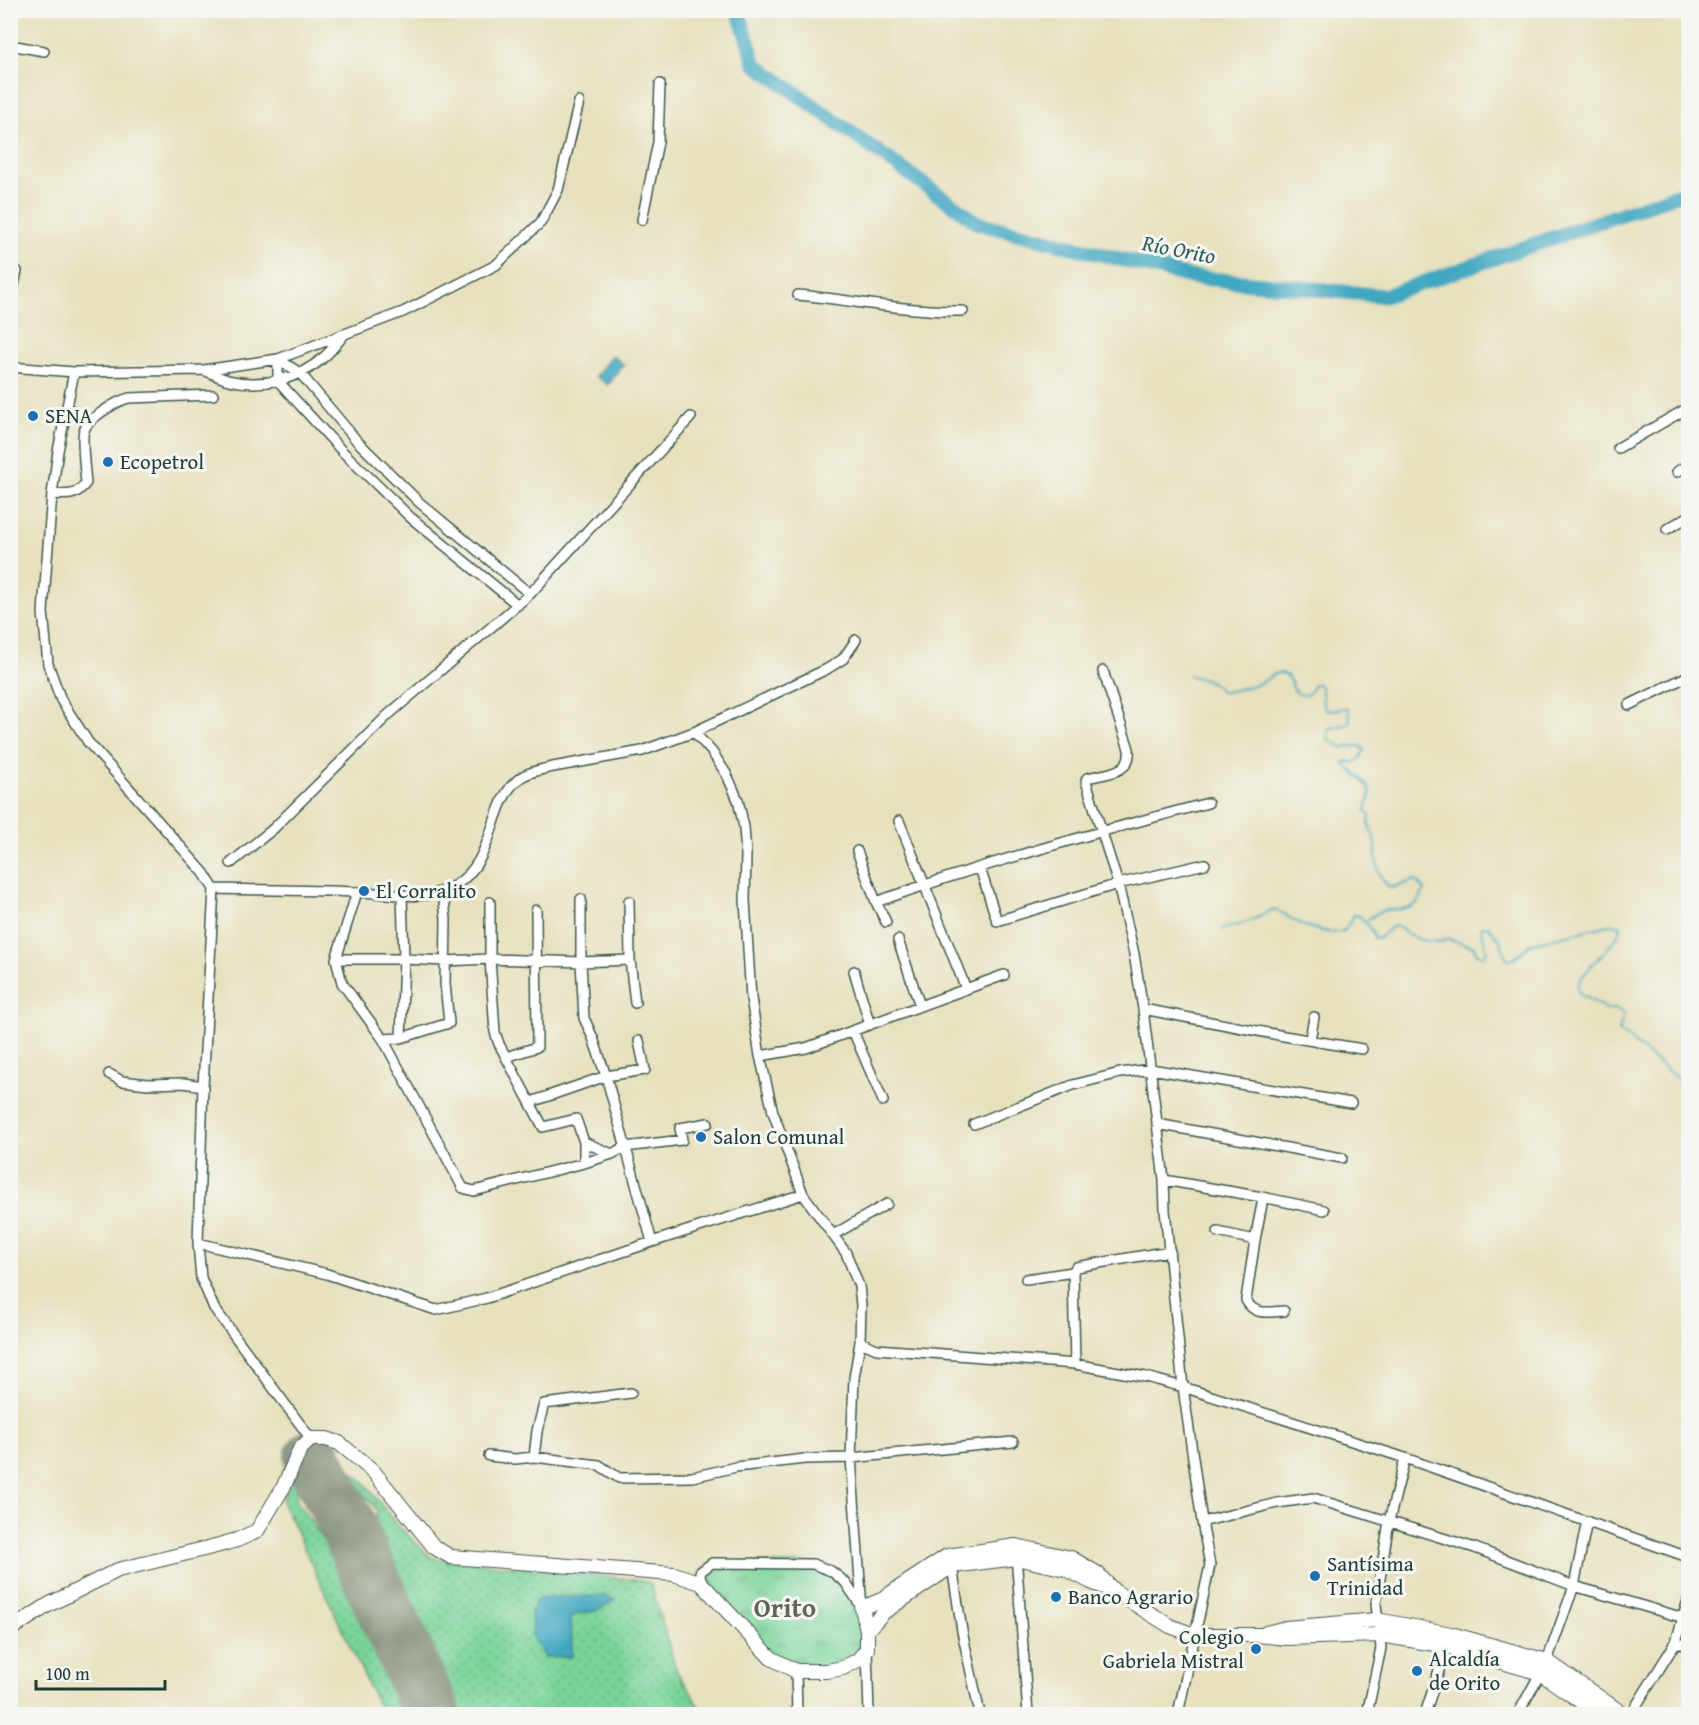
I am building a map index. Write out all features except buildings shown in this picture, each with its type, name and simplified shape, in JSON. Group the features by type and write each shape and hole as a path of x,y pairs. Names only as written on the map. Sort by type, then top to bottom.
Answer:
{"main road":[{"path":"10,1630 48,1605 118,1570 213,1547 257,1531 284,1486 300,1449 311,1439 326,1439 339,1443 373,1471 434,1547 451,1557 674,1574 702,1583 771,1658 796,1671 827,1671 843,1668 858,1660 867,1649 867,1630 862,1608 879,1601 947,1556 1016,1552 1071,1558 1098,1574 1114,1591 1170,1626 1194,1635 1258,1635 1286,1638 1380,1635 1449,1640"},
{"path":"867,1630 885,1612 952,1566 1016,1552"},
{"path":"1258,1635 1286,1628 1377,1620 1544,1667 1623,1714"},
{"path":"1544,1667 1599,1714"}],"street":[{"path":"10,45 44,51"},
{"path":"642,220 658,142 660,84"},
{"path":"10,367 74,372 204,370 278,359 403,312 496,265 541,222 558,190 579,102"},
{"path":"10,303 17,271"},
{"path":"798,295 900,308 963,311"},
{"path":"204,370 227,380 252,383 278,381 300,374 324,358 344,336"},
{"path":"278,359 300,374 357,441 420,503 530,594"},
{"path":"278,359 278,381 342,451 410,517 518,605"},
{"path":"74,372 52,494 43,612 48,664 61,700 88,742 204,873 214,889 202,1086 198,1243 201,1278 214,1308 311,1439"},
{"path":"52,494 75,494 86,483 83,432 89,423 119,400 213,394"},
{"path":"1618,448 1688,410"},
{"path":"231,863 273,829 388,715 530,594 691,417"},
{"path":"1677,472 1689,464"},
{"path":"410,517 420,503"},
{"path":"1667,529 1689,517"},
{"path":"214,889 402,895 424,895 443,891 469,874 483,856 500,806 509,789 522,777 539,770 642,751 694,732 827,669 843,659 855,640"},
{"path":"1103,671 1130,757 1128,764 1118,770 1087,778 1086,781 1118,884 1134,954 1143,1009 1164,1180 1183,1387 1210,1565 1178,1714"},
{"path":"1629,705 1689,676"},
{"path":"694,732 712,752 727,775 738,800 744,827 750,987 760,1056 773,1112 803,1194 846,1253 859,1286 860,1342 854,1378 851,1458 862,1608"},
{"path":"876,902 1101,831 1208,803"},
{"path":"899,821 966,989"},
{"path":"857,851 886,922"},
{"path":"980,868 997,921 1118,884 1205,864"},
{"path":"383,1039 401,1038 448,1023 445,984 446,919 443,891"},
{"path":"357,892 336,959 342,983 383,1039 463,1188 474,1191 584,1163 625,1147 682,1140 680,1128 708,1124"},
{"path":"401,1038 404,958 402,895"},
{"path":"581,898 581,962 585,1018 606,1076 652,1242"},
{"path":"629,900 630,960 635,1003"},
{"path":"490,902 490,959 495,1032 543,1127 576,1119 584,1142 584,1163"},
{"path":"506,1057 537,1047 536,910"},
{"path":"898,940 920,1006"},
{"path":"336,959 404,958 445,961 490,959 581,962 630,960"},
{"path":"854,971 870,1025"},
{"path":"760,1056 806,1048 1004,975"},
{"path":"1143,1009 1362,1048"},
{"path":"1310,1040 1314,1017"},
{"path":"853,1031 883,1101"},
{"path":"531,1102 606,1076 645,1070 639,1041"},
{"path":"974,1124 1073,1085 1120,1073 1150,1069 1351,1104"},
{"path":"109,1074 122,1081 148,1084 183,1083 202,1086"},
{"path":"1157,1124 1342,1158"},
{"path":"584,1142 612,1154"},
{"path":"1164,1180 1324,1210"},
{"path":"198,1243 327,1274 436,1310 488,1298 803,1194"},
{"path":"1262,1197 1246,1300 1250,1308 1260,1312 1284,1311"},
{"path":"833,1235 887,1203"},
{"path":"1218,1232 1255,1240"},
{"path":"1076,1364 1073,1272 1076,1267 1170,1251"},
{"path":"1026,1278 1073,1272"},
{"path":"860,1342 877,1349 1076,1364 1146,1377 1405,1458 1689,1557"},
{"path":"534,1457 537,1431 544,1404 631,1393"},
{"path":"489,1456 515,1459 534,1457 599,1465 620,1478 692,1478 736,1467 805,1458 851,1458 1013,1442"},
{"path":"1366,1714 1381,1648 1376,1604 1389,1521 1405,1458"},
{"path":"1202,1522 1277,1503 1313,1498 1475,1548 1574,1586 1686,1613"},
{"path":"1518,1714 1544,1667 1574,1586 1587,1521"},
{"path":"1016,1552 1028,1714"},
{"path":"702,1583 700,1572 712,1563 813,1564 831,1571 845,1582 862,1608"},
{"path":"952,1566 962,1631 980,1714"},
{"path":"1631,1714 1676,1642 1689,1600"},
{"path":"1425,1714 1449,1640"},
{"path":"1676,1642 1689,1646"},
{"path":"867,1649 869,1714"},
{"path":"796,1671 797,1714"}],"green space":[{"path":"313,1452 329,1455 344,1465 364,1482 396,1524 432,1558 650,1583 677,1672 705,1714 449,1714 373,1551 377,1510 345,1469 321,1455 306,1457 295,1485 297,1501 345,1569 413,1714 382,1714 282,1501 301,1456","holes":["559,1597 599,1610 571,1617 572,1657 545,1657"]},
{"path":"712,1563 813,1564 845,1582 867,1630 858,1660 796,1671 771,1658 700,1572"}],"water":[{"path":"612,355 624,365 608,385 596,376"},
{"path":"605,1596 614,1600 599,1610 571,1617 572,1657 545,1657 533,1639 531,1613 537,1599"}],"waterway":[{"name":"Río Orito","path":"738,10 755,64 978,223 1191,277 1385,296 1688,191"},
{"path":"1189,675 1209,681 1222,692 1256,684 1273,675 1285,674 1293,689 1300,694 1307,695 1315,684 1319,684 1323,705 1327,711 1348,709 1350,719 1348,724 1328,729 1328,739 1344,748 1360,746 1364,750 1361,758 1354,763 1348,761 1343,763 1362,780 1371,793 1366,811 1370,816 1370,827 1376,844 1380,875 1391,888 1415,880 1424,890 1421,898 1413,906 1383,911 1365,922"},
{"path":"1222,929 1248,922 1271,910 1281,912 1311,928 1339,932 1344,931 1354,915 1360,916 1374,938 1379,938 1391,927 1396,926 1420,940 1439,942 1448,939 1474,947 1476,953 1482,956 1487,952 1481,927 1488,926 1500,940 1506,958 1510,960 1516,958 1530,944 1613,924 1621,926 1615,940 1587,971 1577,987 1580,994 1598,1005 1624,1013 1619,1031 1682,1084 1688,1085"}],"runway":[{"path":"313,1458 344,1518 432,1714"}],"place":[{"name":"SENA","path":"33,416"},
{"name":"Ecopetrol","path":"108,462"},
{"name":"El Corralito","path":"364,891"},
{"name":"Salon Comunal","path":"701,1137"},
{"name":"Santísima Trinidad","path":"1315,1576"},
{"name":"Banco Agrario","path":"1056,1597"},
{"name":"Colegio Gabriela Mistral","path":"1256,1649"},
{"name":"Alcaldía de Orito","path":"1417,1671"}],"district":[{"name":"Orito","path":"785,1608"}]}
